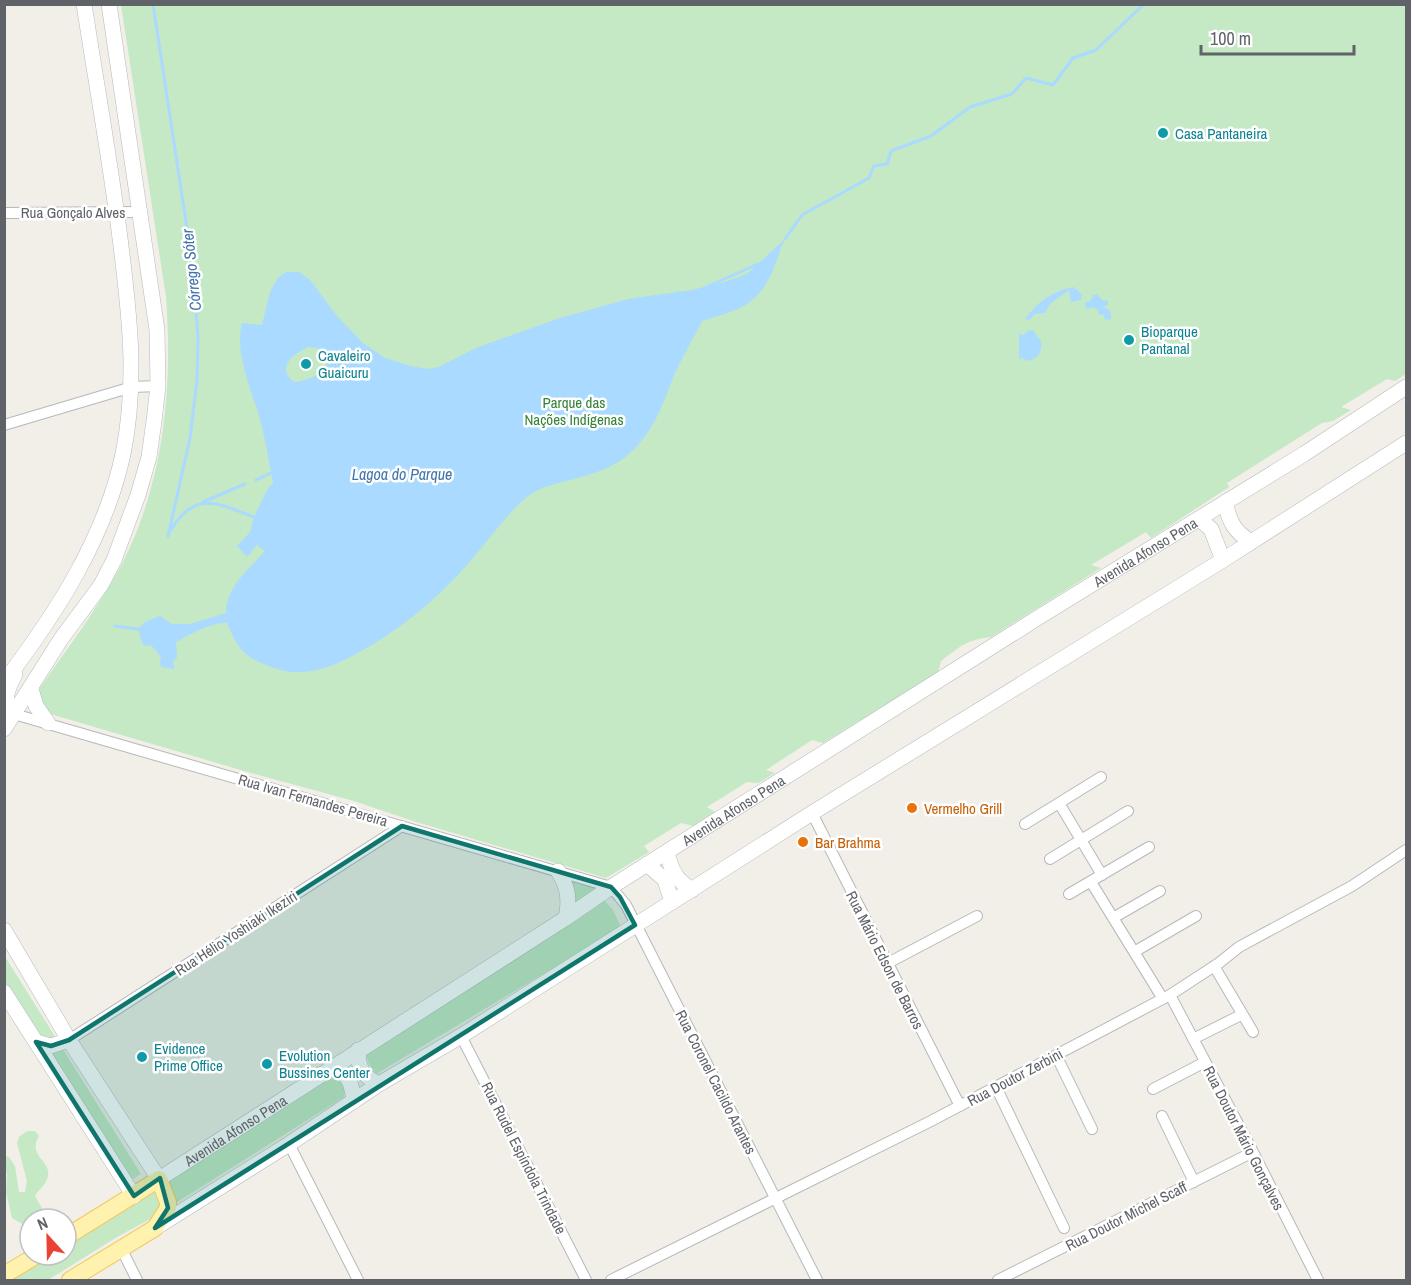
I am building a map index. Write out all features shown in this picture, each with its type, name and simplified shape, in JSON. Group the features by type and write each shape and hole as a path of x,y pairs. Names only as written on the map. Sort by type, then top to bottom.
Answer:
{"main road":[{"path":"4,682 58,606 81,566 112,492 129,420 132,345 129,307 84,4"},
{"path":"4,729 61,639 101,585 127,528 149,457 158,386 157,330 110,4"},
{"name":"Avenida Afonso Pena","path":"78,1230 134,1196 647,864 1407,387"},
{"path":"70,1281 289,1144 379,1084 461,1036 812,813 1223,560 1407,443"},
{"path":"1226,502 1232,525 1251,542"},
{"path":"1199,519 1211,529 1223,560"},
{"path":"58,606 62,617 61,639"},
{"path":"15,714 9,709 6,699 23,657"},
{"path":"30,690 36,706 48,723"},
{"path":"667,852 674,875 681,884 692,890"},
{"path":"647,864 665,880 672,902"},
{"path":"558,871 568,893 566,918"},
{"path":"4,930 69,1040 159,1179 168,1202 168,1209 155,1228"},
{"path":"4,992 134,1196"},
{"path":"36,1042 51,1046 69,1040"},
{"path":"358,1050 358,1066 370,1079 379,1084"},
{"path":"334,1066 348,1077 353,1089 354,1101"},
{"path":"4,1275 18,1267"}],"street":[{"name":"Rua Gonçalo Alves","path":"4,213 141,212"},
{"path":"4,425 132,387 158,386"},
{"name":"Rua Ivan Fernandes Pereira","path":"15,714 611,887"},
{"path":"1025,824 1101,777"},
{"path":"1059,803 1102,875"},
{"path":"1050,858 1128,811"},
{"name":"Rua Mário Edson de Barros","path":"812,813 886,964 960,1106"},
{"name":"Rua Hélio Yoshiaki Ikeziri","path":"69,1040 402,826"},
{"path":"1069,894 1149,847"},
{"name":"Rua Doutor Zerbini","path":"611,1281 960,1106 1166,997 1214,966 1239,946 1352,886 1407,850"},
{"name":"Rua Doutor Mário Gonçalves","path":"1091,882 1134,952 1193,1039 1318,1281"},
{"name":"Rua Coronel Cacildo Arantes","path":"611,887 620,897 635,925 817,1281"},
{"path":"1113,918 1160,891"},
{"path":"886,964 977,916"},
{"path":"1134,952 1196,916"},
{"path":"1214,966 1253,1032"},
{"path":"1193,1039 1241,1015"},
{"name":"Rua Rudel Espíndola Trindade","path":"461,1036 586,1281"},
{"path":"1056,1055 1092,1130"},
{"path":"1153,1089 1205,1062"},
{"path":"996,1087 1064,1228"},
{"path":"1162,1116 1194,1182"},
{"path":"289,1144 358,1281"},
{"name":"Rua Doutor Michel Scaff","path":"998,1281 1253,1152"},
{"path":"121,1248 137,1281"}],"highlighted area":[{"path":"402,826 611,887 620,897 635,925 155,1228 168,1208 160,1178 134,1196 36,1042 51,1046 69,1040"}],"green space":[{"name":"Parque das Nações Indígenas","path":"121,5 1406,5 1406,374 1395,381 1387,379 1341,407 1351,410 1333,421 1322,423 1227,483 1229,487 1151,538 1146,532 1091,565 1101,568 991,637 970,642 959,648 941,661 938,673 823,743 812,740 766,770 775,773 758,783 747,782 707,807 715,812 693,826 681,823 644,846 649,852 606,878 413,821 354,801 47,713 42,709 39,689 103,596 122,564 136,533 148,500 156,467 166,399 168,331 166,297"},
{"path":"564,878 601,888 569,909"},
{"path":"604,900 613,910 620,925 615,931 376,1074 365,1052"},
{"path":"4,955 141,1174 130,1181 5,982"},
{"path":"331,1072 342,1082 344,1097 152,1218 78,1261 78,1233"},
{"path":"27,1131 35,1131 39,1136 36,1143 37,1153 46,1166 48,1176 45,1184 35,1196 41,1207 18,1207 18,1222 12,1218 6,1192 5,1156 9,1157 15,1166 19,1192 25,1192 27,1181 17,1143 19,1137"},
{"path":"26,1267 69,1267 48,1280 6,1280"}],"water":[{"name":"Lagoa do Parque","path":"785,239 769,279 749,303 702,321 678,366 656,419 631,453 605,469 546,487 528,496 511,512 440,593 401,626 371,645 326,668 296,672 274,668 249,656 239,647 227,623 207,626 176,642 177,657 172,664 175,666 174,669 161,667 161,657 152,646 143,645 138,629 145,622 160,616 172,624 190,624 226,613 234,587 265,551 257,545 247,557 237,546 250,532 254,517 267,490 273,483 261,423 242,361 240,336 242,323 262,325 270,292 278,278 286,272 299,272 310,280 337,316 363,343 385,358 428,369 439,367 476,348 560,318 628,299 692,290 747,274","holes":["308,347 318,348 327,353 327,365 324,370 306,380 294,382 286,371 289,361"]},
{"path":"1073,287 1082,294 1081,300 1071,302 1069,290 1050,304 1045,313 1035,314 1029,320 1025,319 1046,298"},
{"path":"1097,294 1102,300 1108,301 1108,305 1103,307 1110,310 1111,319 1105,320 1104,315 1098,314 1098,310 1094,307 1086,309 1085,303"},
{"path":"1030,330 1034,331 1040,339 1041,350 1033,360 1019,359 1019,333 1023,335"}],"waterway":[{"name":"Córrego Sóter","path":"153,4 193,268 198,338 197,380 190,438 168,536"},
{"path":"785,239 802,215 869,178 874,166 887,164 891,151 931,136 970,107 1012,94 1026,78 1053,85 1073,58 1096,50 1144,4"},
{"path":"704,288 758,264"},
{"path":"279,470 295,463"},
{"path":"256,480 273,472"},
{"path":"203,502 245,484"},
{"path":"171,530 180,517 199,504 219,505 254,517"},
{"path":"115,626 138,629"}],"place":[{"name":"Casa Pantaneira","path":"1163,133"},
{"name":"Bioparque Pantanal","path":"1129,340"},
{"name":"Cavaleiro Guaicuru","path":"306,364"},
{"name":"Vermelho Grill","path":"912,808"},
{"name":"Bar Brahma","path":"803,842"},
{"name":"Evidence Prime Office","path":"142,1057"},
{"name":"Evolution Bussines Center","path":"267,1064"}]}
